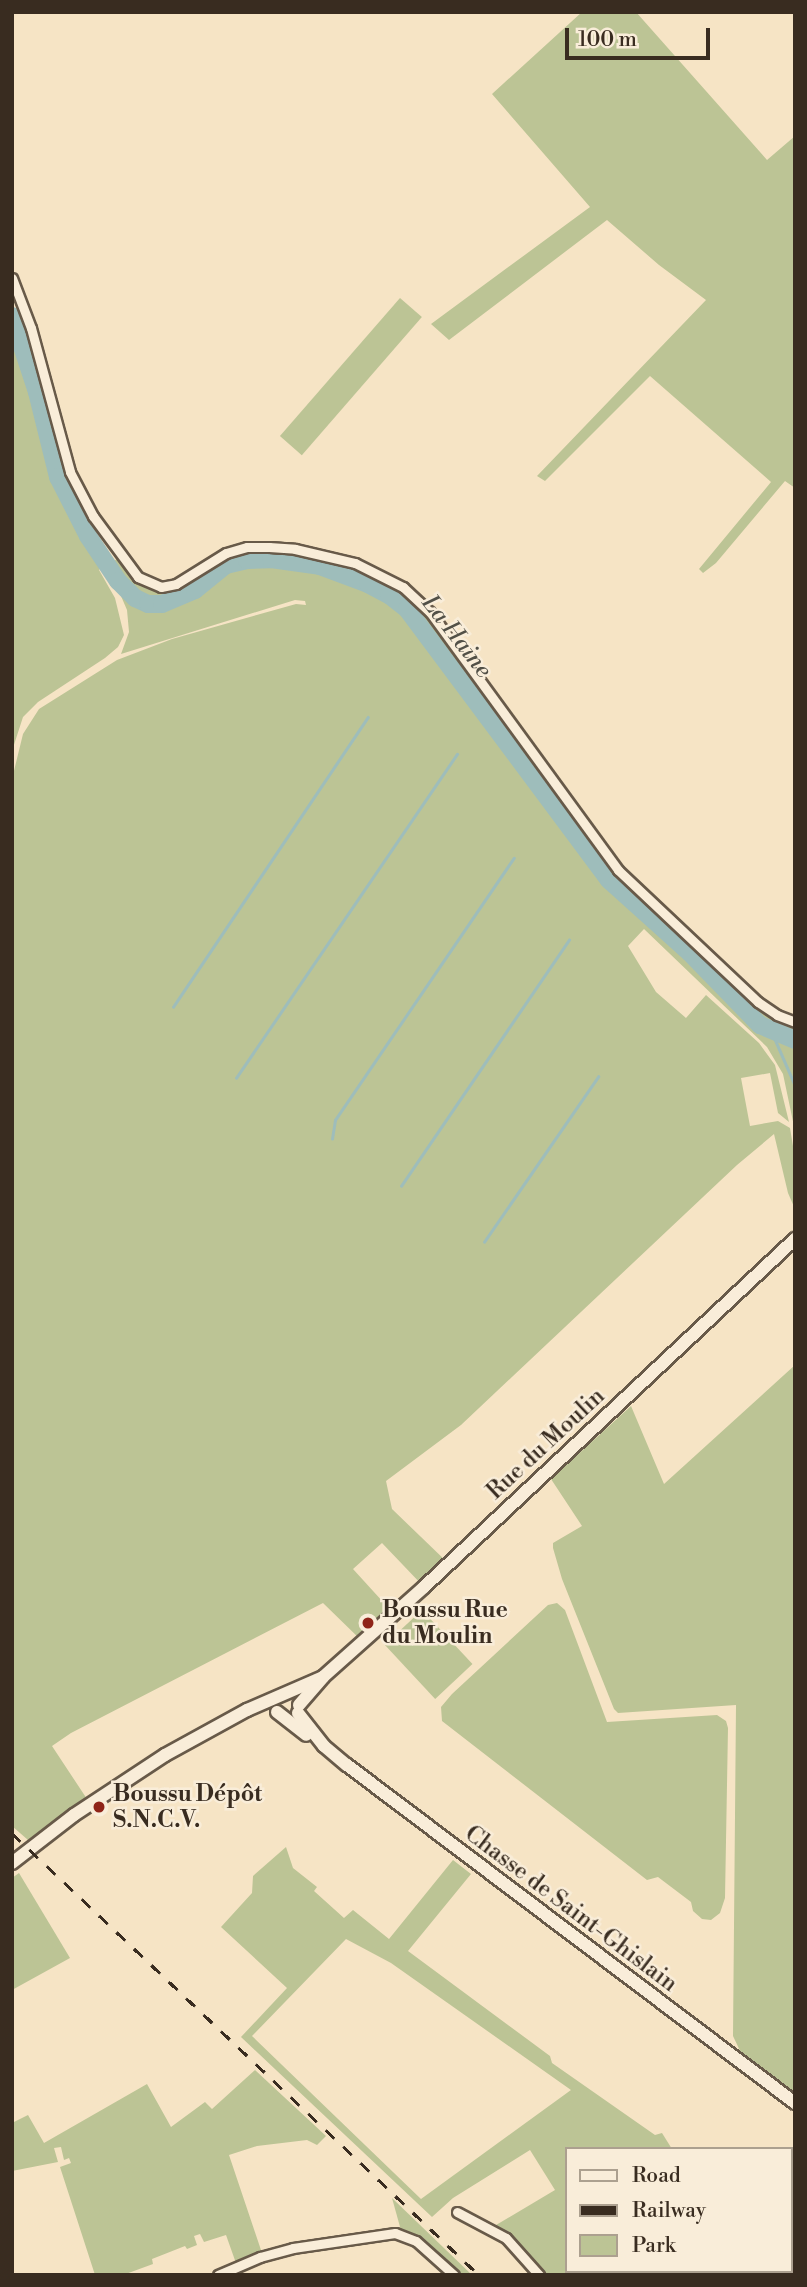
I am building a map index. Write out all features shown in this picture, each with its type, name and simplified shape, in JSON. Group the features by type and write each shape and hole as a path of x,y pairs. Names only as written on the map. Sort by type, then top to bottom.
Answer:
{"street":[{"path":"12,278 31,327 73,480 93,516 138,577 161,587 176,584 226,553 247,547 270,547 344,559 376,571 404,587 430,612 618,870 758,1002 795,1022"},
{"name":"Rue du Moulin","path":"296,1712 323,1677 424,1587 795,1238"},
{"name":"Rue du Moulin","path":"12,1863 74,1815 165,1755 263,1703 284,1697 323,1677"},
{"path":"284,1697 295,1698 296,1712 277,1712 284,1697"},
{"name":"Rue du Moulin","path":"228,1722 277,1712"},
{"name":"Chasse de Saint-Ghislain","path":"296,1712 324,1746 795,2103"},
{"path":"457,2212 506,2238 539,2275"},
{"path":"218,2275 260,2257 293,2248 388,2233 402,2234 423,2246 454,2275"}],"green space":[{"path":"582,12 636,12 767,160 795,136 795,488 785,481 716,563 703,573 699,569 771,482 650,376 545,481 537,476 706,300 659,265 607,220 449,340 431,324 590,207 492,94"},
{"path":"400,298 422,317 302,455 280,436"},
{"path":"12,338 53,474 69,514 102,566 99,570 115,598 124,635 118,647 105,658 38,702 23,717 12,751"},
{"path":"245,551 291,552 348,564 395,585 428,614 607,862 750,998 795,1025 795,1131 783,1074 767,1047 644,929 628,946 656,992 686,1018 706,995 759,1043 775,1065 789,1122 778,1113 770,1073 741,1078 750,1126 778,1121 790,1128 795,1158 795,1209 788,1193 774,1134 737,1165 461,1425 386,1481 392,1509 448,1563 424,1587 382,1543 353,1569 394,1614 363,1642 323,1603 71,1733 52,1746 87,1799 28,1840 12,1826 12,779 23,734 39,709 117,660 172,639 296,604 306,605 305,601 295,600 121,654 129,632 127,610 118,589 104,569 118,558 141,584 161,591 189,582 222,559"},
{"path":"795,1365 795,2096 742,2055 733,2036 736,1705 618,1713 614,1709 562,1579 553,1548 553,1543 582,1526 551,1479 631,1406 664,1484"},
{"path":"557,1603 565,1610 607,1722 717,1715 726,1721 725,1898 720,1913 711,1920 702,1919 693,1911 691,1902 658,1877 647,1880 442,1721 441,1707 452,1694 548,1605"},
{"path":"422,1610 472,1664 435,1699 385,1645"},
{"path":"286,1847 293,1868 317,1887 314,1891 344,1918 353,1910 389,1939 453,1860 471,1874 408,1951 550,2056 552,2063 655,2135 662,2133 671,2147 566,2147 566,2273 772,2273 539,2275 491,2228 555,2190 530,2150 453,2198 432,2217 241,2037 287,1988 221,1927 252,1893 253,1876","holes":["346,1939 391,1963 571,2090 421,2199 252,2036"]},
{"path":"19,1873 70,1958 12,1990 12,1878"},
{"path":"255,2070 326,2136 317,2145 307,2140 257,2146 229,2155 263,2256 237,2266 226,2235 204,2242 200,2234 194,2236 197,2245 187,2249 185,2246 152,2259 153,2264 123,2275 95,2275 60,2167 71,2163 69,2158 64,2160 61,2147 54,2148 58,2162 12,2171 12,2123 28,2115 44,2143 147,2084 171,2127 205,2102 212,2109"},
{"path":"392,2198 472,2275 454,2275 402,2234"}],"waterway":[{"name":"La Haine","path":"12,316 37,392 58,477 88,536 118,581 135,598 148,604 162,604 195,590 226,565 247,560 271,559 320,566 389,595 407,609 609,880 689,952 760,1025 795,1040"},
{"path":"173,1007 368,717"},
{"path":"236,1078 457,754"},
{"path":"332,1139 335,1120 514,858"},
{"path":"401,1186 569,940"},
{"path":"771,1030 795,1085"},
{"path":"484,1242 598,1077"}],"railway":[{"path":"12,1833 479,2275"}],"place":[{"name":"Boussu Rue du Moulin","path":"368,1623"},
{"name":"Boussu Dépôt S.N.C.V.","path":"99,1807"}]}
